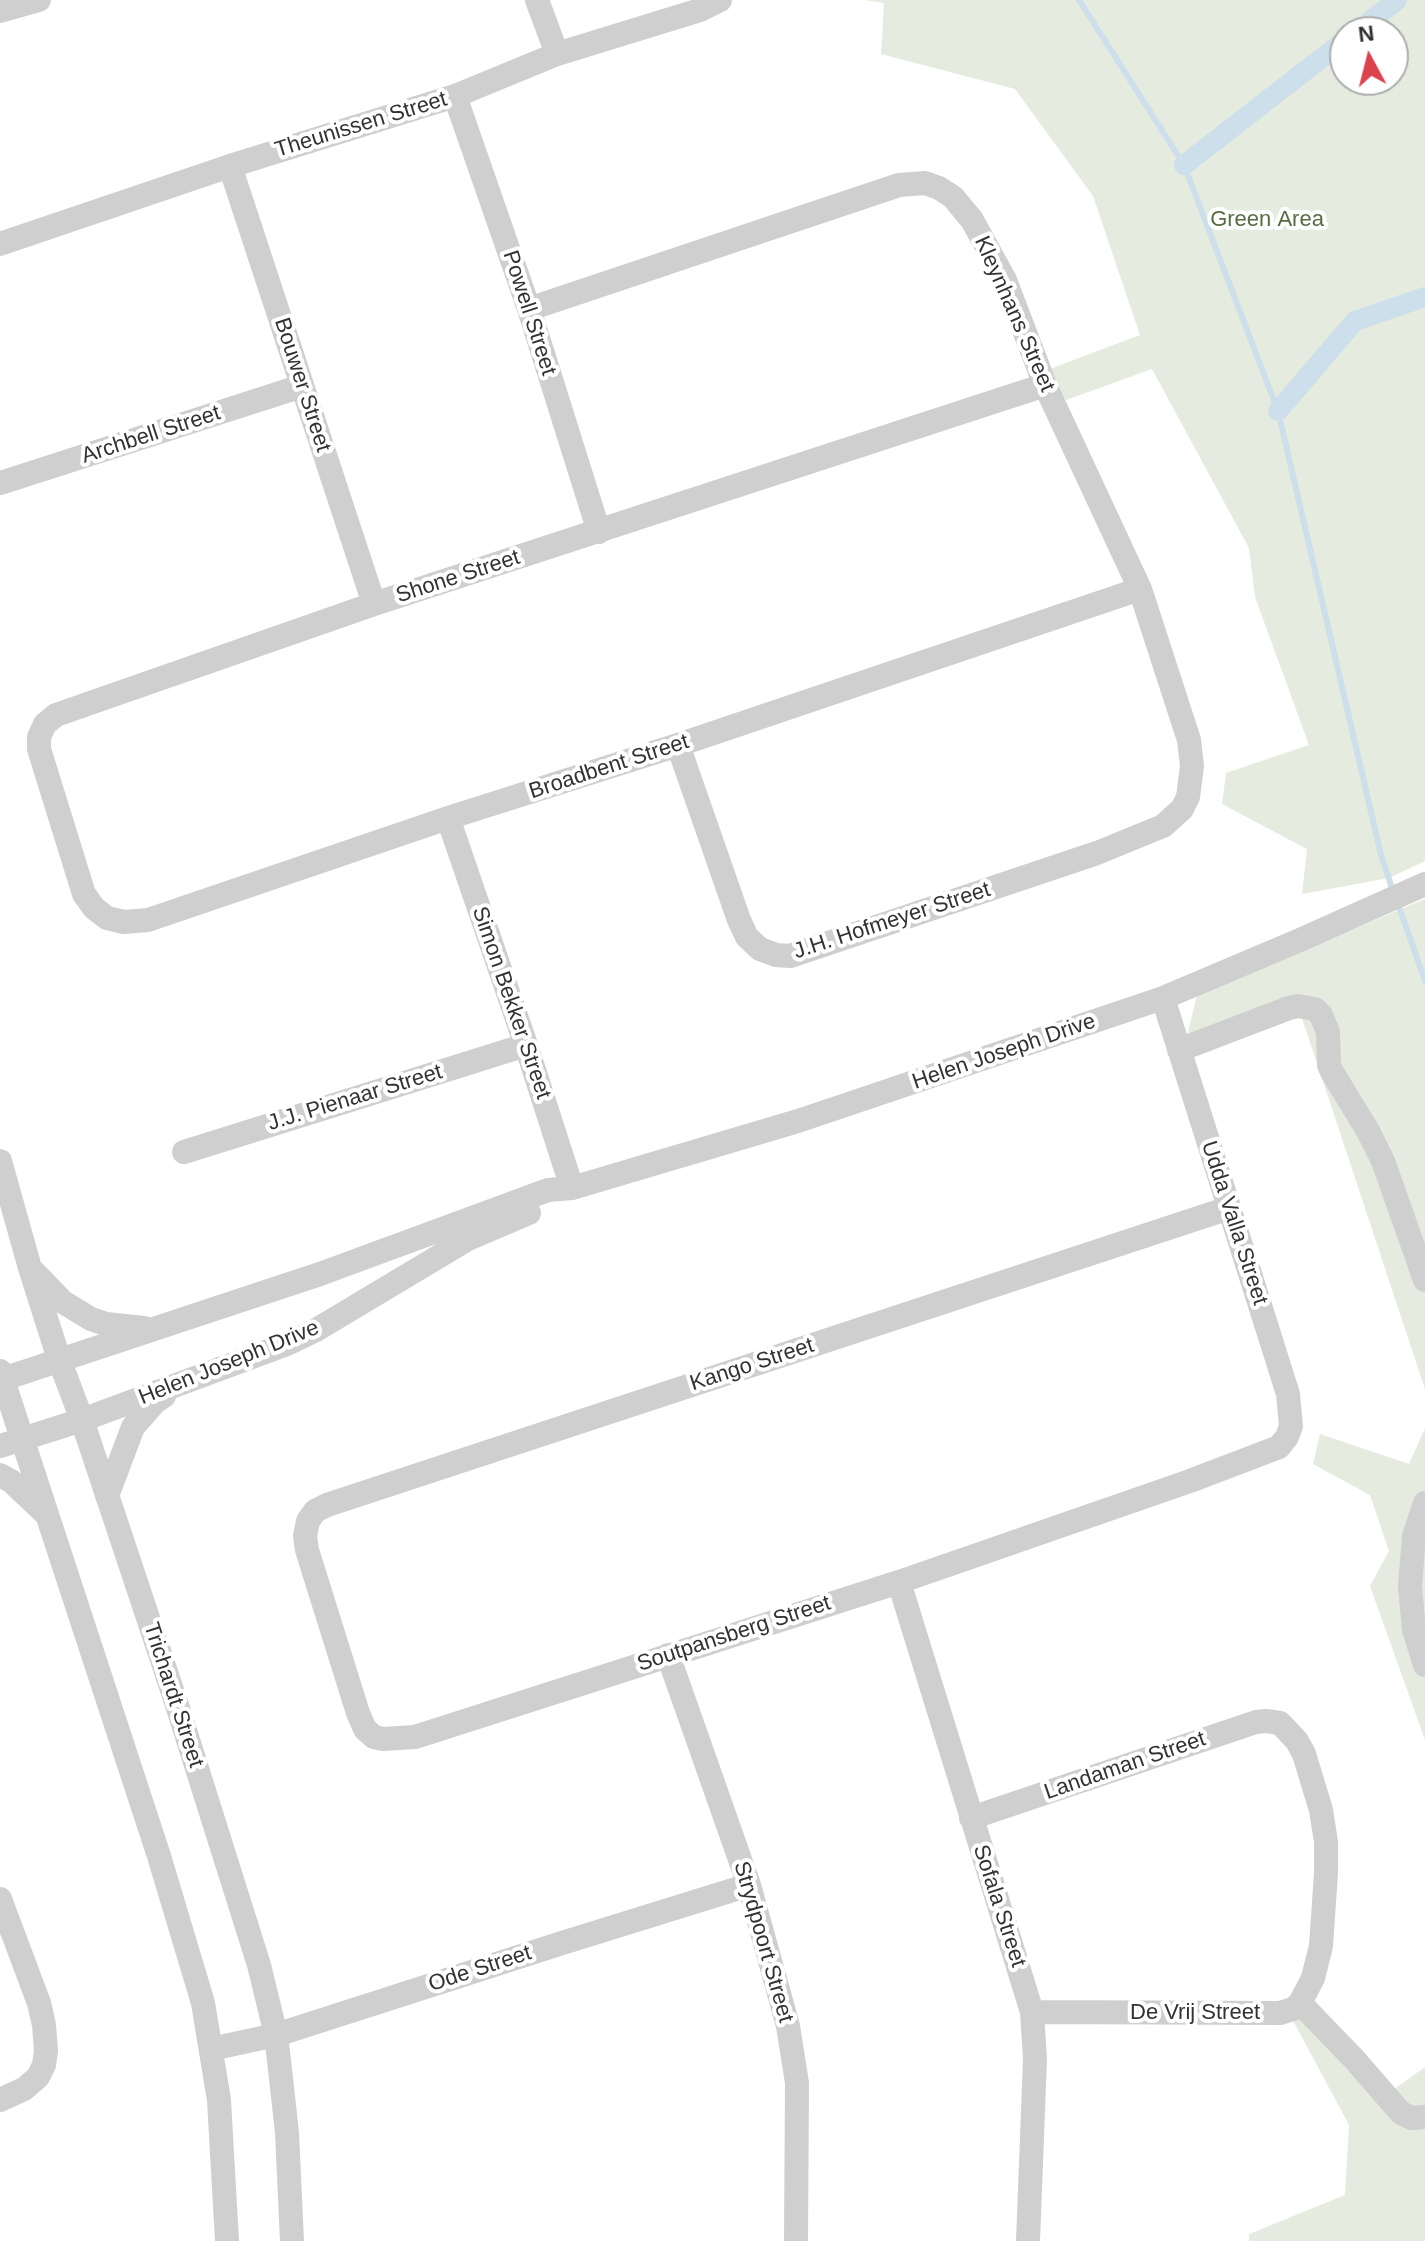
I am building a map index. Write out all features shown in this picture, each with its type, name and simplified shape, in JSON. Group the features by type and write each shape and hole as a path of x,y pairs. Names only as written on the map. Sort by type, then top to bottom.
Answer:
{"street":[{"path":"0,11 39,0"},
{"path":"537,0 557,54"},
{"name":"Theunissen Street","path":"0,244 230,166 455,96 557,54 700,10 720,0"},
{"name":"Powell Street","path":"455,96 529,309 599,532"},
{"name":"Bouwer Street","path":"230,166 374,604"},
{"name":"Kleynhans Street","path":"529,309 899,185 925,183 953,197 985,240 1005,280 1045,385 1140,589 1189,740 1191,784 1182,809"},
{"name":"Shone Street","path":"84,894 39,749 39,737 45,724 56,715 374,604 1045,385"},
{"name":"Archbell Street","path":"0,483 302,386"},
{"name":"Broadbent Street","path":"84,894 94,908 107,918 124,922 148,920 1140,589"},
{"name":"J.H. Hofmeyer Street","path":"678,745 739,920 747,937 760,949 776,955 790,956 1097,853 1163,826 1182,809"},
{"name":"Simon Bekker Street","path":"448,818 572,1188"},
{"name":"Helen Joseph Drive","path":"1,1377 320,1274 548,1190 572,1188 798,1121 1163,998 1425,884"},
{"name":"Udda Valla Street","path":"1163,998 1288,1394 1291,1426 1279,1447"},
{"path":"1179,1050 1289,1008 1315,1009 1328,1032 1329,1065 1383,1161 1425,1280"},
{"name":"J.J. Pienaar Street","path":"184,1152 526,1045"},
{"name":"Trichardt Street","path":"0,1161 59,1359 221,1837 259,1965 276,2035 287,2133 292,2241"},
{"name":"Helen Joseph Drive","path":"0,1446 82,1420 287,1344 316,1330 468,1239 558,1199 572,1188"},
{"name":"Kango Street","path":"307,1550 305,1536 308,1521 315,1511 327,1505 1229,1208"},
{"path":"30,1268 63,1302 91,1319 106,1324 157,1329"},
{"path":"1,1377 24,1438 203,2003 220,2114 227,2241"},
{"path":"107,1496 133,1427 154,1403 179,1385"},
{"name":"Soutpansberg Street","path":"307,1550 365,1729 374,1737 393,1740 415,1737 899,1582 1279,1447"},
{"path":"0,1475 11,1481 48,1515"},
{"path":"1425,1503 1414,1536 1410,1586 1414,1630 1425,1665"},
{"name":"Sofala Street","path":"899,1582 1032,2012 1035,2059 1028,2241"},
{"name":"Strydpoort Street","path":"668,1655 749,1885 788,2026 797,2083 796,2241"},
{"name":"Landaman Street","path":"971,1818 1240,1727 1266,1721 1280,1723 1297,1741 1304,1754 1321,1810 1326,1842 1321,1946 1313,1978 1300,2003"},
{"name":"Ode Street","path":"211,2049 276,2035 749,1885"},
{"path":"0,1899 39,2003 46,2051 38,2077 24,2089 0,2100"},
{"path":"1300,2003 1401,2113 1416,2119 1425,2117"},
{"name":"De Vrij Street","path":"1032,2012 1270,2013 1293,2009 1300,2003"}],"green space":[{"name":"Green Area","path":"865,0 1425,0 1425,861 1389,878 1302,894 1307,849 1222,804 1226,773 1309,745 1255,597 1249,548 1152,369 1066,400 1047,370 1140,335 1093,196 1015,89 881,54 884,3"},
{"path":"1425,899 1425,1389 1295,997 1187,1036 1197,995"},
{"path":"1425,1428 1425,1740 1370,1586 1389,1551 1370,1495 1313,1464 1320,1434 1409,1464"},
{"path":"1316,2002 1393,2090 1425,2067 1425,2241 1249,2241 1249,2234 1345,2195 1349,2125 1290,2015"}],"waterway":[{"path":"1079,0 1184,165 1278,411 1381,855 1393,891"},
{"path":"1376,16 1397,0"},
{"path":"1184,165 1329,52"},
{"path":"1278,411 1355,321 1425,297"},
{"path":"1397,901 1425,981"}]}
